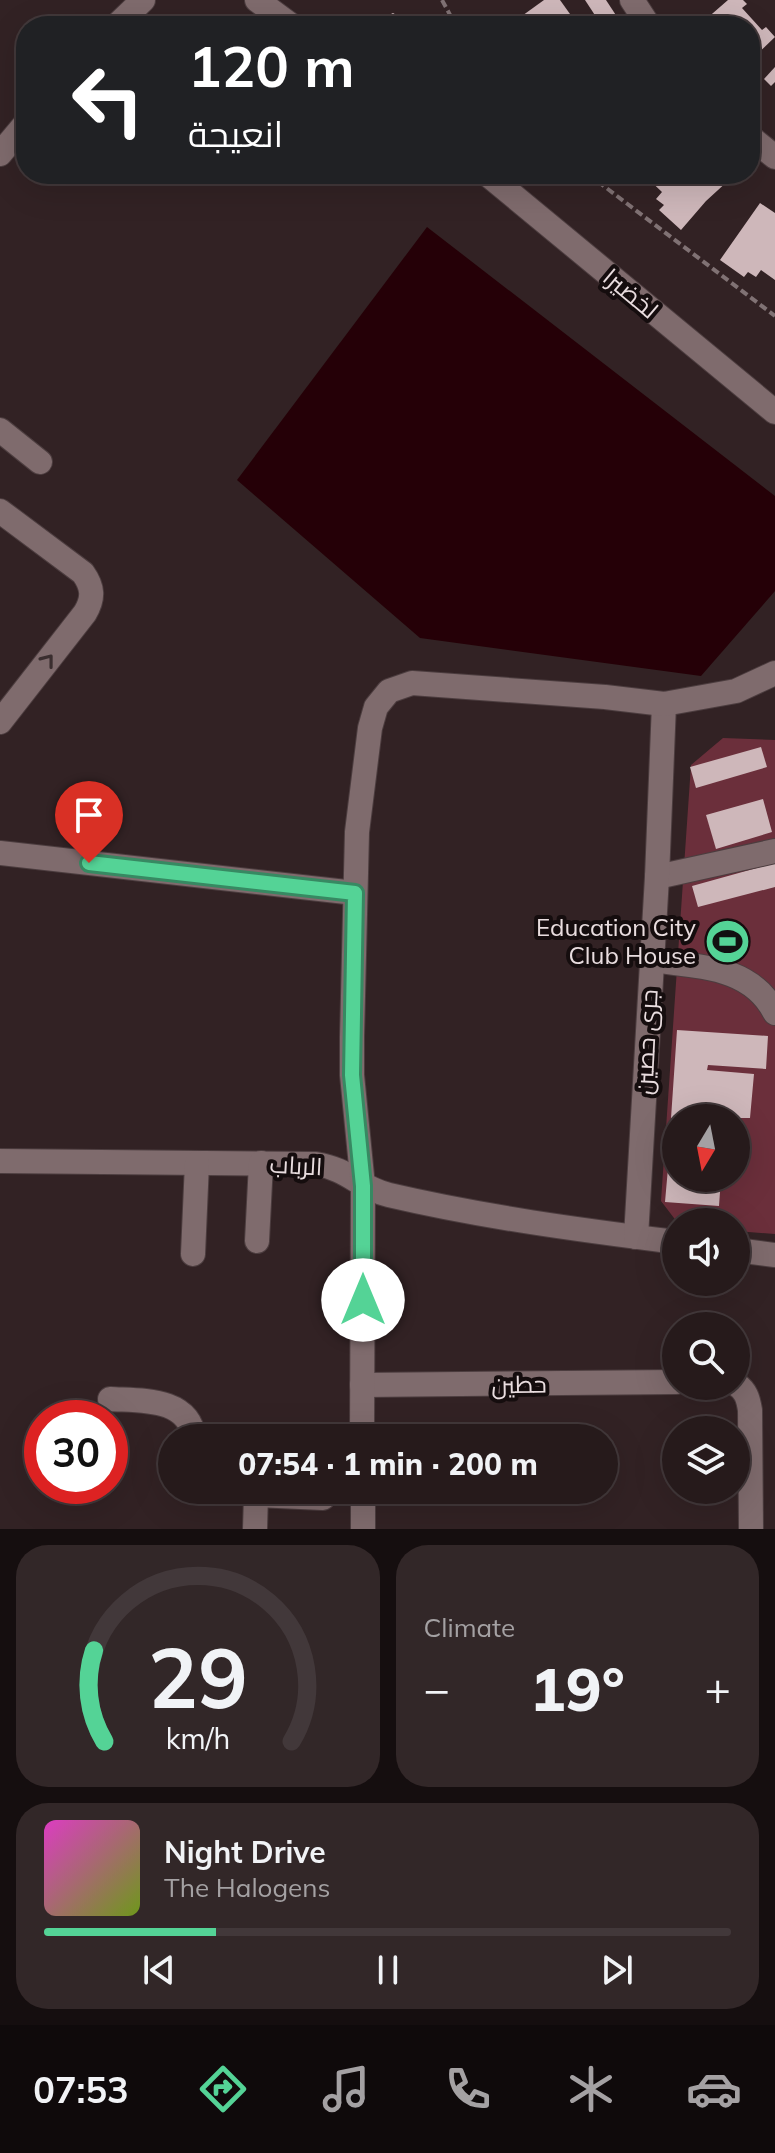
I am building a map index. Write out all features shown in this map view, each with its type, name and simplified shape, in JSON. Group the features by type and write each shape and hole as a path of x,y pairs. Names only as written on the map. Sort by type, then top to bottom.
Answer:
{"street":[{"path":"126,16 143,0"},
{"path":"257,0 279,16"},
{"path":"0,154 16,135"},
{"name":"لخضيرا","path":"499,184 775,412"},
{"path":"0,430 40,462"},
{"path":"0,511 83,573 90,582 92,593 85,613 0,722"},
{"path":"362,1424 363,1186 352,1075 355,893 357,832 370,728 376,707 389,691 412,683 664,704 771,685"},
{"name":"جرى حصين","path":"636,1237 664,704"},
{"path":"657,877 775,851"},
{"path":"0,853 355,893"},
{"path":"651,960 718,970 741,977 760,990 775,1013"},
{"name":"الرباب","path":"0,1161 316,1164 335,1167 363,1186 386,1195 483,1214 662,1240"},
{"path":"193,1254 197,1163"},
{"path":"257,1241 261,1163"},
{"path":"750,1252 775,1255"},
{"name":"حطين","path":"362,1385 662,1382"},
{"path":"110,1399 165,1403 188,1419 190,1424"},
{"path":"747,1400 750,1410 751,1529"},
{"path":"249,1504 255,1529"},
{"path":"363,1504 363,1529"}],"path":[{"path":"601,184 775,316"}],"shaded area":[{"path":"427,227 775,496 775,591 701,676 420,638 237,480"},
{"name":"Education City Club House","path":"723,738 775,740 775,1234 750,1232 750,1208 666,1208 661,1201 662,1186 662,1192 750,1192 750,1104 668,1104 691,765"}],"building":[{"path":"544,0 560,0 571,16 522,16"},
{"path":"585,0 606,0 616,16 595,16"},
{"path":"728,0 743,0 747,4 742,8 749,16 710,16"},
{"path":"766,27 775,37 760,51 760,28 762,30"},
{"path":"775,67 775,82 771,86 764,79"},
{"path":"654,184 725,184 681,230 659,210 664,205 656,199 662,192"},
{"path":"760,203 775,213 775,280 761,270 756,277 748,272 744,277 720,260"},
{"path":"761,747 767,767 696,788 690,767"},
{"path":"763,799 772,832 716,849 706,815"},
{"path":"775,863 775,887 698,907 692,886"},
{"path":"677,1030 768,1036 766,1069 708,1065 707,1070 754,1074 750,1118 750,1104 672,1104"},
{"path":"666,1192 720,1192 719,1206 665,1202"}],"place":[{"name":"Education City Club House","path":"727,941"}],"route":[{"path":"89,863 355,893 352,1075 363,1186 363,1300"}]}
